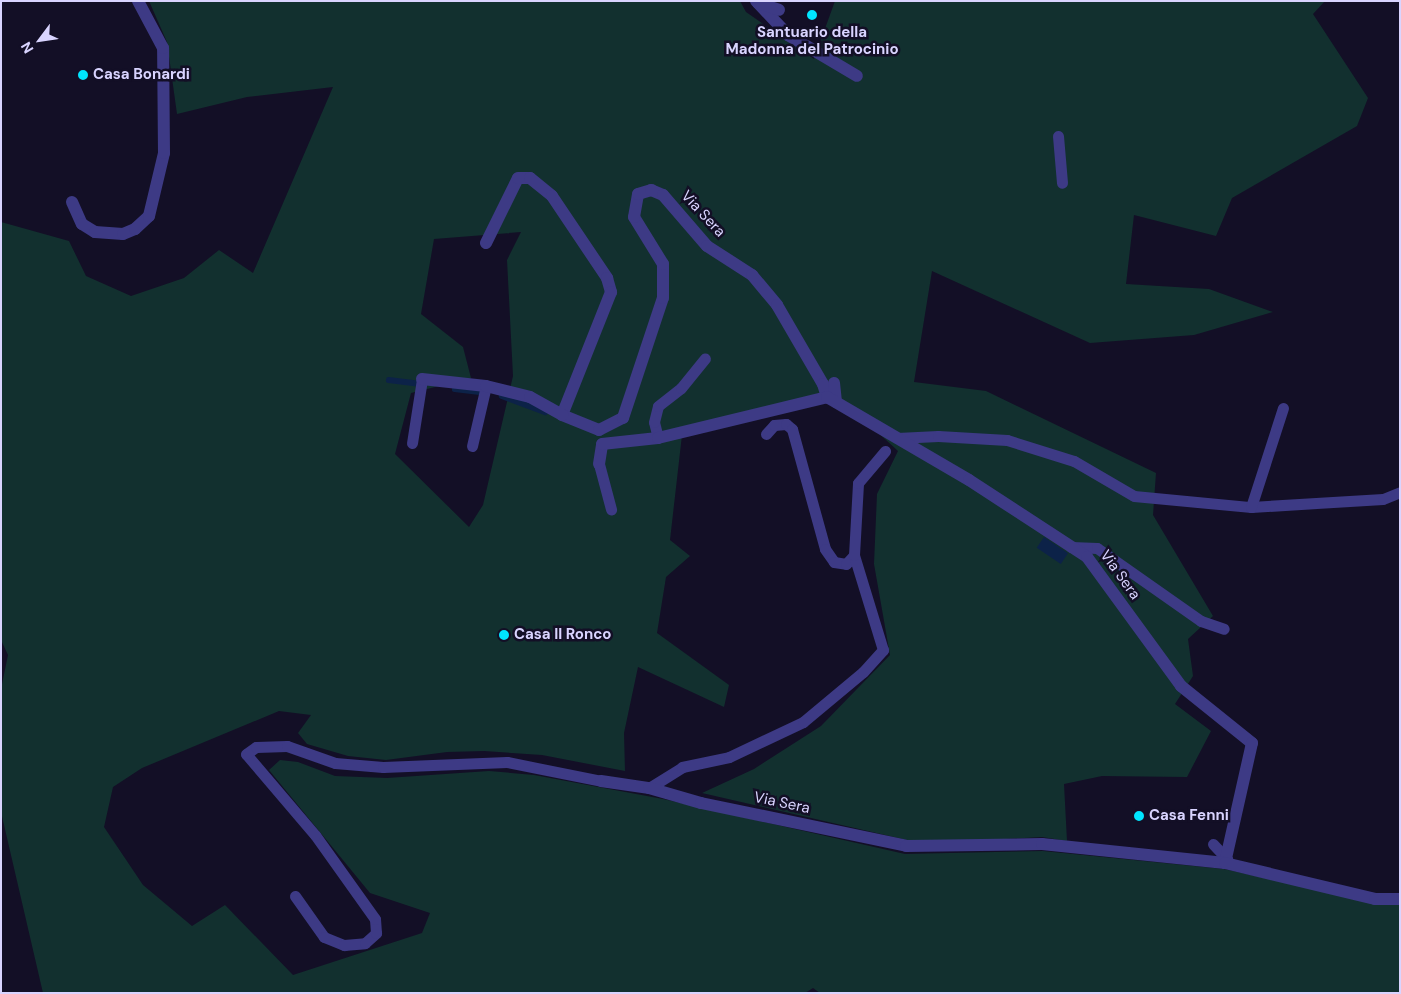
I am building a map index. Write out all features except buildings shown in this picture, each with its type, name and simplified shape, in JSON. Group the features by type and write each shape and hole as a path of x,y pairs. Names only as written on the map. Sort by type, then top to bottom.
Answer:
{"street":[{"path":"72,202 82,224 95,232 123,234 135,229 149,216 164,153 163,48 138,1"},
{"path":"757,2 779,10"},
{"path":"757,2 788,35 857,76"},
{"path":"486,243 518,178 530,178 552,196 607,278 611,292 562,415"},
{"name":"Via Sera","path":"422,379 486,386 530,398 562,415 599,430 624,418 662,298 663,264 634,217 638,194 651,190 663,195 707,246 752,275 777,305 831,400 969,480 1087,557 1181,686 1252,744 1226,861"},
{"path":"599,464 602,444 658,438 831,400 834,382"},
{"name":"Via Sera","path":"601,781 649,788 701,802 906,846 1042,844 1226,861 1375,899 1400,899"}],"lane":[{"path":"1058,136 1062,183"},
{"path":"658,438 654,422 658,406 681,388 705,358"},
{"path":"412,443 422,379"},
{"path":"472,446 486,386"},
{"path":"1251,507 1283,408"},
{"path":"766,434 774,425 786,424 792,429 825,549 834,562 846,564 854,555"},
{"path":"896,438 938,436 1007,440 1074,461 1134,496 1251,507 1383,499 1400,492"},
{"path":"649,788 682,767 729,757 803,722 862,672 883,650 854,555 858,483 885,451"},
{"path":"599,464 611,508"},
{"path":"1071,547 1097,548 1201,620 1224,629"},
{"path":"295,896 324,937 344,945 365,943 376,932 375,918 315,835 246,754 256,747 287,746 335,763 383,767 507,762 601,781"},
{"path":"1213,844 1226,861"}],"green space":[{"path":"149,1 740,1 746,12 814,59 835,1 1325,1 1313,14 1368,98 1357,126 1232,198 1216,236 1134,215 1126,284 1209,289 1273,312 1194,335 1090,343 932,271 914,382 986,391 1156,473 1153,515 1213,616 1188,639 1193,676 1175,704 1211,731 1187,777 1102,776 1064,784 1067,841 1042,837 972,841 907,840 702,793 754,769 821,726 890,655 874,564 877,494 898,451 834,392 682,435 670,540 690,556 666,577 657,633 729,685 724,707 638,667 624,733 625,771 542,755 484,751 447,752 386,760 348,756 307,744 298,733 311,715 279,711 142,768 113,787 104,827 143,885 192,926 225,905 293,975 422,933 430,913 370,893 269,770 280,760 298,762 335,776 387,778 489,771 534,775 663,799 905,854 1043,851 1224,869 1375,903 1400,904 1400,993 820,993 813,988 805,993 43,993 1,812 1,689 8,655 1,640 1,222 69,241 86,276 131,296 184,278 219,250 253,273 333,87 247,97 177,114 167,42","holes":["521,232 507,260 513,376 483,505 469,527 395,454 411,393 471,378 463,347 421,314 434,239"]}],"water":[{"path":"1044,537 1068,553 1061,564 1037,548"}],"waterway":[{"path":"389,380 421,384"},
{"path":"455,389 486,393"},
{"path":"502,396 545,412"}],"place":[{"name":"Santuario della Madonna del Patrocinio","path":"812,15"},
{"name":"Casa Bonardi","path":"83,75"},
{"name":"Casa Il Ronco","path":"504,635"},
{"name":"Casa Fenni","path":"1139,816"}]}
